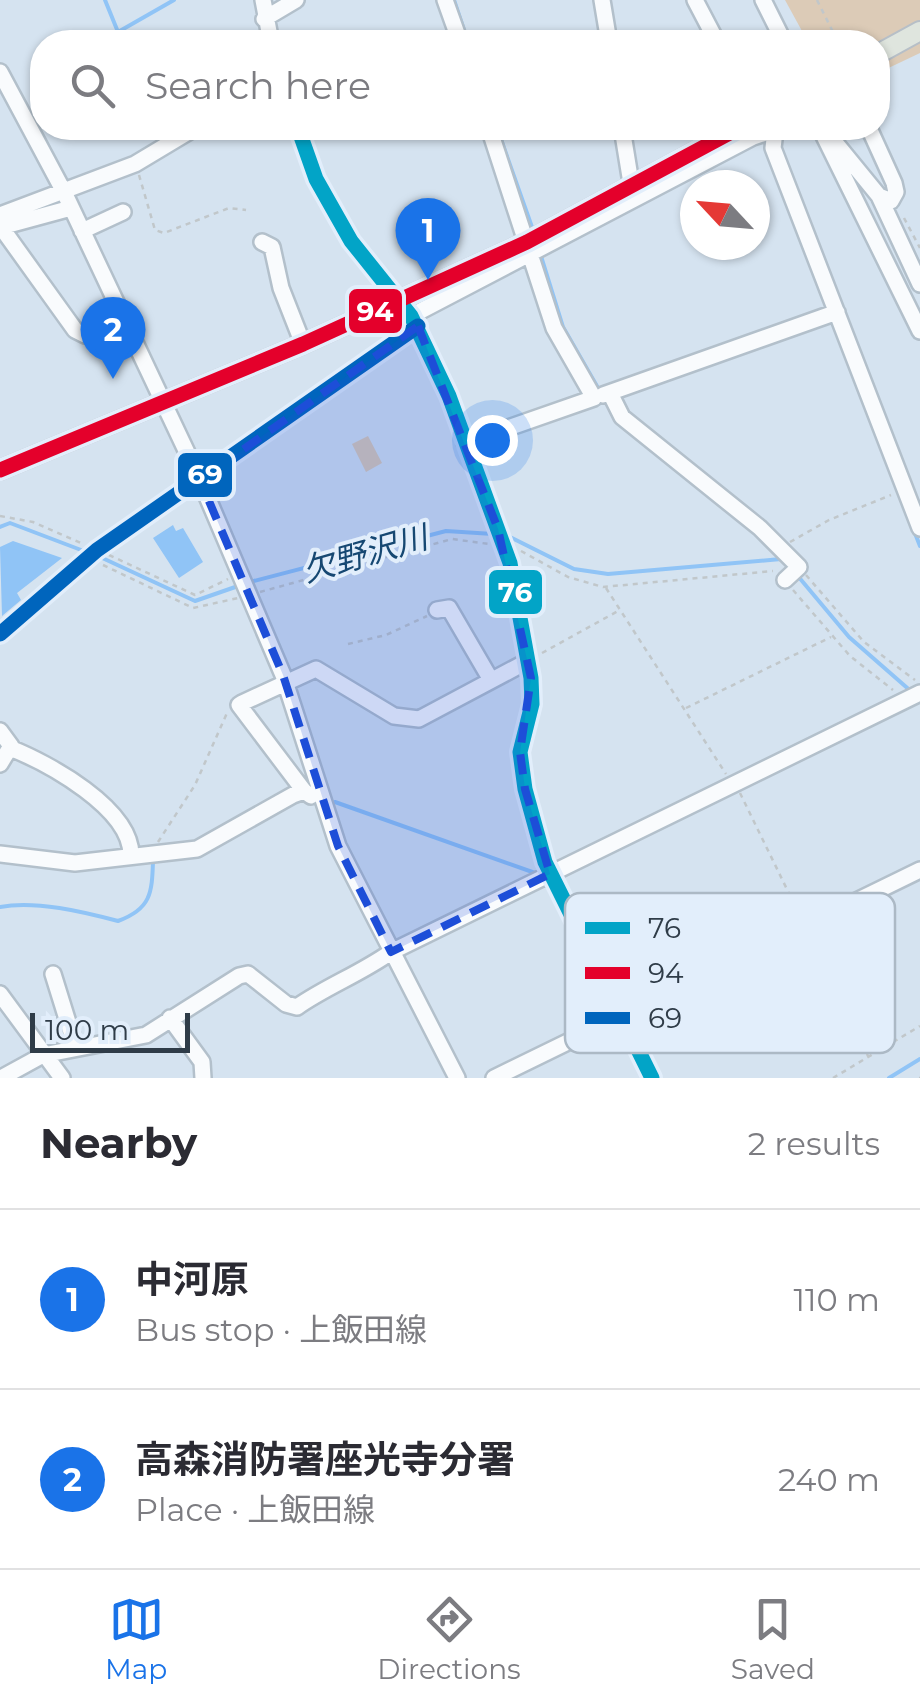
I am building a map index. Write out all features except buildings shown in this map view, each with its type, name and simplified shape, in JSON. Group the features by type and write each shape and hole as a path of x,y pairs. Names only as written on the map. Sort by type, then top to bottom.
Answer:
{"main road":[{"path":"890,47 920,31"},
{"path":"0,470 302,344 410,314 528,247 739,140"}],"street":[{"path":"263,0 267,30"},
{"path":"264,19 296,0"},
{"path":"445,0 456,30"},
{"path":"602,0 607,30"},
{"path":"696,0 711,30"},
{"path":"763,0 778,30"},
{"path":"0,72 30,128"},
{"path":"36,140 125,317 249,593 285,682 311,793"},
{"path":"0,215 136,164 176,140"},
{"path":"302,140 316,179 351,241 410,314 501,536 528,662 532,704 520,752 525,789 550,874 565,904"},
{"path":"493,140 554,328 622,417 780,547 791,575"},
{"path":"624,140 630,177"},
{"path":"765,140 773,148 920,528"},
{"path":"827,140 920,331"},
{"path":"833,140 879,196 920,284"},
{"path":"875,140 896,192 891,201 879,196"},
{"path":"72,208 1,227 75,330 85,335 125,317"},
{"path":"82,230 123,212"},
{"path":"262,242 272,246 281,288 302,344"},
{"path":"465,443 837,312"},
{"path":"0,634 93,553 200,480 410,314"},
{"path":"437,610 448,608 491,680"},
{"path":"457,1078 311,793 239,705 316,670 394,716 419,720 528,662"},
{"path":"2,1078 43,1055 146,1034 226,981 248,974 286,1004 297,1007 320,991 354,979 391,952 914,696"},
{"path":"0,731 10,748 94,796 116,814 132,855"},
{"path":"0,764 10,748"},
{"path":"0,854 75,863 197,848 274,799 311,793"},
{"path":"873,893 920,870"},
{"path":"53,974 76,1048"},
{"path":"0,994 62,1078"},
{"path":"170,1018 202,1062 204,1078"},
{"path":"494,1078 565,1044"},
{"path":"640,1053 652,1078"}],"path":[{"path":"817,0 832,30"},
{"path":"136,164 155,230 164,233 229,208 246,210"},
{"path":"780,547 829,520 906,490"},
{"path":"0,516 33,522 93,553 194,595 241,575"},
{"path":"791,575 864,642 920,684"},
{"path":"606,587 727,776"},
{"path":"348,644 401,629 437,610"},
{"path":"528,662 618,610"},
{"path":"684,708 832,636"},
{"path":"155,853 166,824 194,785 219,724 239,705"},
{"path":"895,1041 920,1026"},
{"path":"833,1078 875,1053"}],"highlighted area":[{"path":"418,326 498,529 531,678 520,752 525,789 550,874 391,952 338,846 283,675 200,480"}],"shaded area":[{"path":"785,0 920,0 920,53 890,67 890,30 801,30"},
{"path":"368,436 382,463 366,472 352,444"}],"water":[{"path":"173,525 176,531 183,528 203,562 179,578 153,538"},
{"path":"13,541 62,558 17,593 21,600 2,616 0,547"}],"waterway":[{"path":"105,0 117,30"},
{"path":"122,30 174,0"},
{"path":"454,0 464,30"},
{"path":"501,140 533,230"},
{"path":"541,256 563,327 598,388"},
{"path":"883,452 920,546"},
{"name":"欠野沢川","path":"0,527 10,523 89,553"},
{"name":"欠野沢川","path":"250,582 446,531 493,534"},
{"name":"欠野沢川","path":"508,536 574,569 608,574 781,559 787,565"},
{"name":"欠野沢川","path":"98,556 195,601 241,585"},
{"name":"欠野沢川","path":"797,575 849,637 913,693"},
{"path":"335,802 538,874"},
{"path":"0,907 44,906 118,921 137,911 147,899 153,861"},
{"path":"889,1078 920,1059"}],"transit line":[{"name":"76","path":"302,140 316,179 351,241 411,316 449,396 510,563 531,678 532,704 520,752 525,789 545,862 565,902"},
{"name":"94","path":"0,470 303,344 527,242 717,140"},
{"name":"69","path":"0,634 97,550 418,326"},
{"name":"76","path":"640,1053 652,1078"}],"place":[{"name":"中河原","path":"428,280"},
{"name":"高森消防署座光寺分署","path":"113,379"}]}
